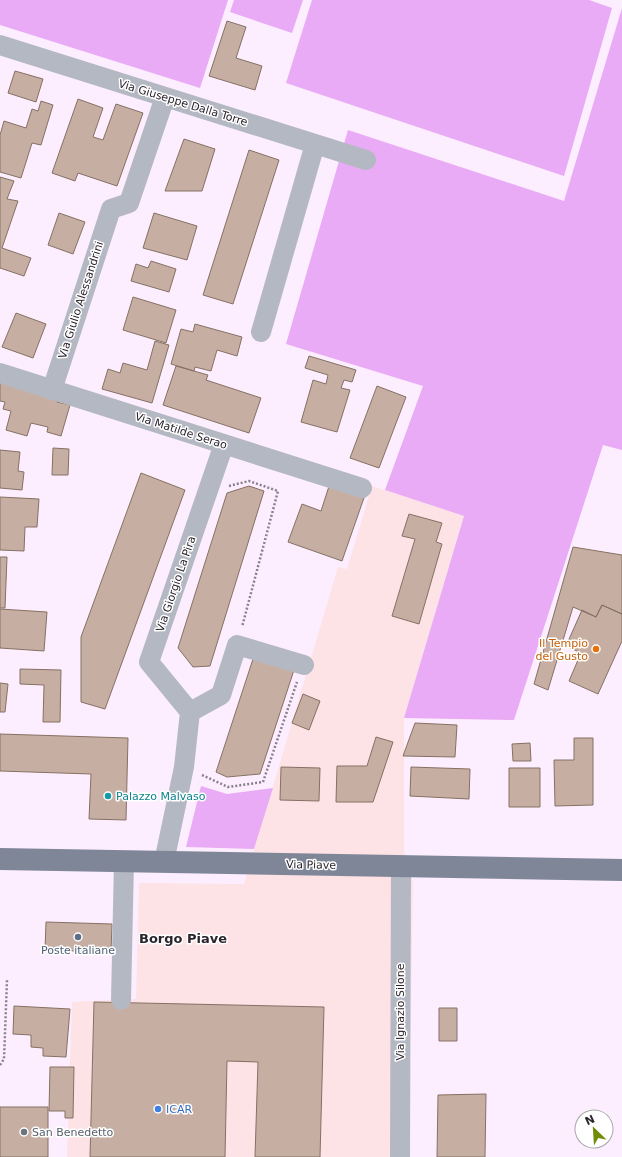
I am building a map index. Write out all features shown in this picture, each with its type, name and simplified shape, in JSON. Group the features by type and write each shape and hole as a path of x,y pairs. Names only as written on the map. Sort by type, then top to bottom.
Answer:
{"main road":[{"name":"Via Piave","path":"0,859 622,870"}],"street":[{"name":"Via Giuseppe Dalla Torre","path":"0,45 366,160"},
{"name":"Via Giulio Alessandrini","path":"52,390 111,209 129,203 165,97"},
{"path":"261,332 315,144"},
{"name":"Via Matilde Serao","path":"0,373 362,488"},
{"name":"Via Giorgio La Pira","path":"190,712 149,662 224,444"},
{"path":"164,862 184,767 190,712 221,695 237,645 304,665"},
{"path":"121,1000 124,861"},
{"name":"Via Ignazio Silone","path":"400,1157 401,866"}],"path":[{"path":"207,492 249,481 278,491 237,645"},
{"path":"184,767 228,787 263,782 304,665"},
{"path":"0,1065 4,1059 7,980"}],"shaded area":[{"path":"0,0 228,0 200,88 0,25"},
{"path":"234,0 303,0 292,33 230,12"},
{"path":"312,0 589,0 612,8 564,176 286,83"},
{"path":"622,8 622,450 603,445 514,720 404,718 464,516 385,490 423,386 286,344 348,130 564,201"},
{"path":"372,486 464,516 404,718 404,852 413,882 408,1157 67,1157 72,1002 136,999 139,883 244,884 338,567 347,569"},
{"path":"201,786 227,794 273,788 254,849 186,847"}],"building":[{"path":"227,21 246,27 236,58 262,66 255,90 209,76"},
{"path":"15,71 43,79 36,102 8,93"},
{"path":"78,99 103,108 93,137 103,140 116,104 143,113 117,186 78,173 75,181 52,173"},
{"path":"41,101 53,105 41,145 32,143 21,178 0,172 0,135 4,121 26,128 32,109 38,111"},
{"path":"184,139 215,149 202,191 165,191"},
{"path":"249,150 279,160 233,304 203,295"},
{"path":"0,177 14,181 7,199 18,201 2,248 31,258 24,276 0,268"},
{"path":"59,213 85,222 73,254 48,245"},
{"path":"154,213 197,226 187,260 143,248"},
{"path":"151,261 176,269 169,292 131,281 136,264 148,268"},
{"path":"133,297 176,310 166,343 123,330"},
{"path":"16,313 46,324 33,358 2,347"},
{"path":"195,324 242,337 237,356 217,350 211,371 195,367 194,371 171,364 181,329 193,332"},
{"path":"155,341 169,345 152,403 102,389 108,369 120,373 123,363 147,370"},
{"path":"309,356 356,370 352,382 344,380 341,388 350,390 337,432 301,422 313,380 326,384 328,375 305,368"},
{"path":"176,366 208,375 206,380 261,398 249,433 163,405"},
{"path":"0,377 59,394 57,402 70,405 61,436 47,432 48,427 31,423 27,436 6,430 11,411 3,409 5,402 0,401"},
{"path":"377,386 406,397 379,468 350,458"},
{"path":"53,448 69,449 68,475 52,475"},
{"path":"0,450 20,452 18,471 24,472 22,490 0,488"},
{"path":"141,473 185,490 105,709 81,702 81,637"},
{"path":"331,480 366,492 342,561 288,542 302,504 321,511"},
{"path":"249,486 264,491 210,666 193,667 178,648 227,493"},
{"path":"0,497 39,499 37,527 25,527 24,551 0,550"},
{"path":"409,514 442,523 436,542 442,544 419,624 392,616 415,539 402,536"},
{"path":"573,547 622,555 622,614 602,605 596,617 573,607 548,690 534,684"},
{"path":"0,557 7,557 5,608 0,608"},
{"name":"Il Tempio del Gusto","path":"602,605 622,614 622,641 598,694 569,681 581,653 566,646 582,610 596,617"},
{"path":"0,609 47,612 44,651 0,648"},
{"path":"253,659 294,670 260,774 227,777 216,772"},
{"path":"20,669 61,670 60,722 43,722 44,685 20,684"},
{"path":"0,683 8,684 5,712 0,712"},
{"path":"303,694 320,701 309,730 292,723"},
{"path":"415,723 457,725 455,757 403,756"},
{"name":"Palazzo Malvaso","path":"0,734 128,738 126,820 89,819 91,774 0,771"},
{"path":"376,737 393,742 373,802 336,802 337,766 367,766"},
{"path":"574,738 593,738 593,805 555,806 554,760 574,760"},
{"path":"530,743 531,761 513,761 512,744"},
{"path":"281,767 320,768 319,801 280,800"},
{"path":"411,767 470,769 469,799 410,796"},
{"path":"509,768 540,768 540,807 509,807"},
{"name":"Poste italiane","path":"46,922 112,924 111,952 45,950"},
{"name":"ICAR","path":"94,1002 324,1007 320,1157 255,1157 258,1062 227,1061 225,1157 90,1157"},
{"path":"14,1006 70,1009 66,1057 43,1056 43,1048 31,1047 31,1035 13,1034"},
{"path":"439,1008 457,1008 457,1041 439,1041"},
{"path":"50,1067 74,1067 73,1118 65,1118 65,1111 49,1111"},
{"path":"486,1094 485,1157 437,1157 438,1095"},
{"name":"San Benedetto","path":"0,1107 48,1107 48,1157 0,1157"}],"place":[{"name":"Il Tempio del Gusto","path":"596,649"},
{"name":"Palazzo Malvaso","path":"108,796"},
{"name":"Poste italiane","path":"78,937"},
{"name":"ICAR","path":"158,1109"},
{"name":"San Benedetto","path":"24,1132"}],"district":[{"name":"Borgo Piave","path":"183,938"}]}
